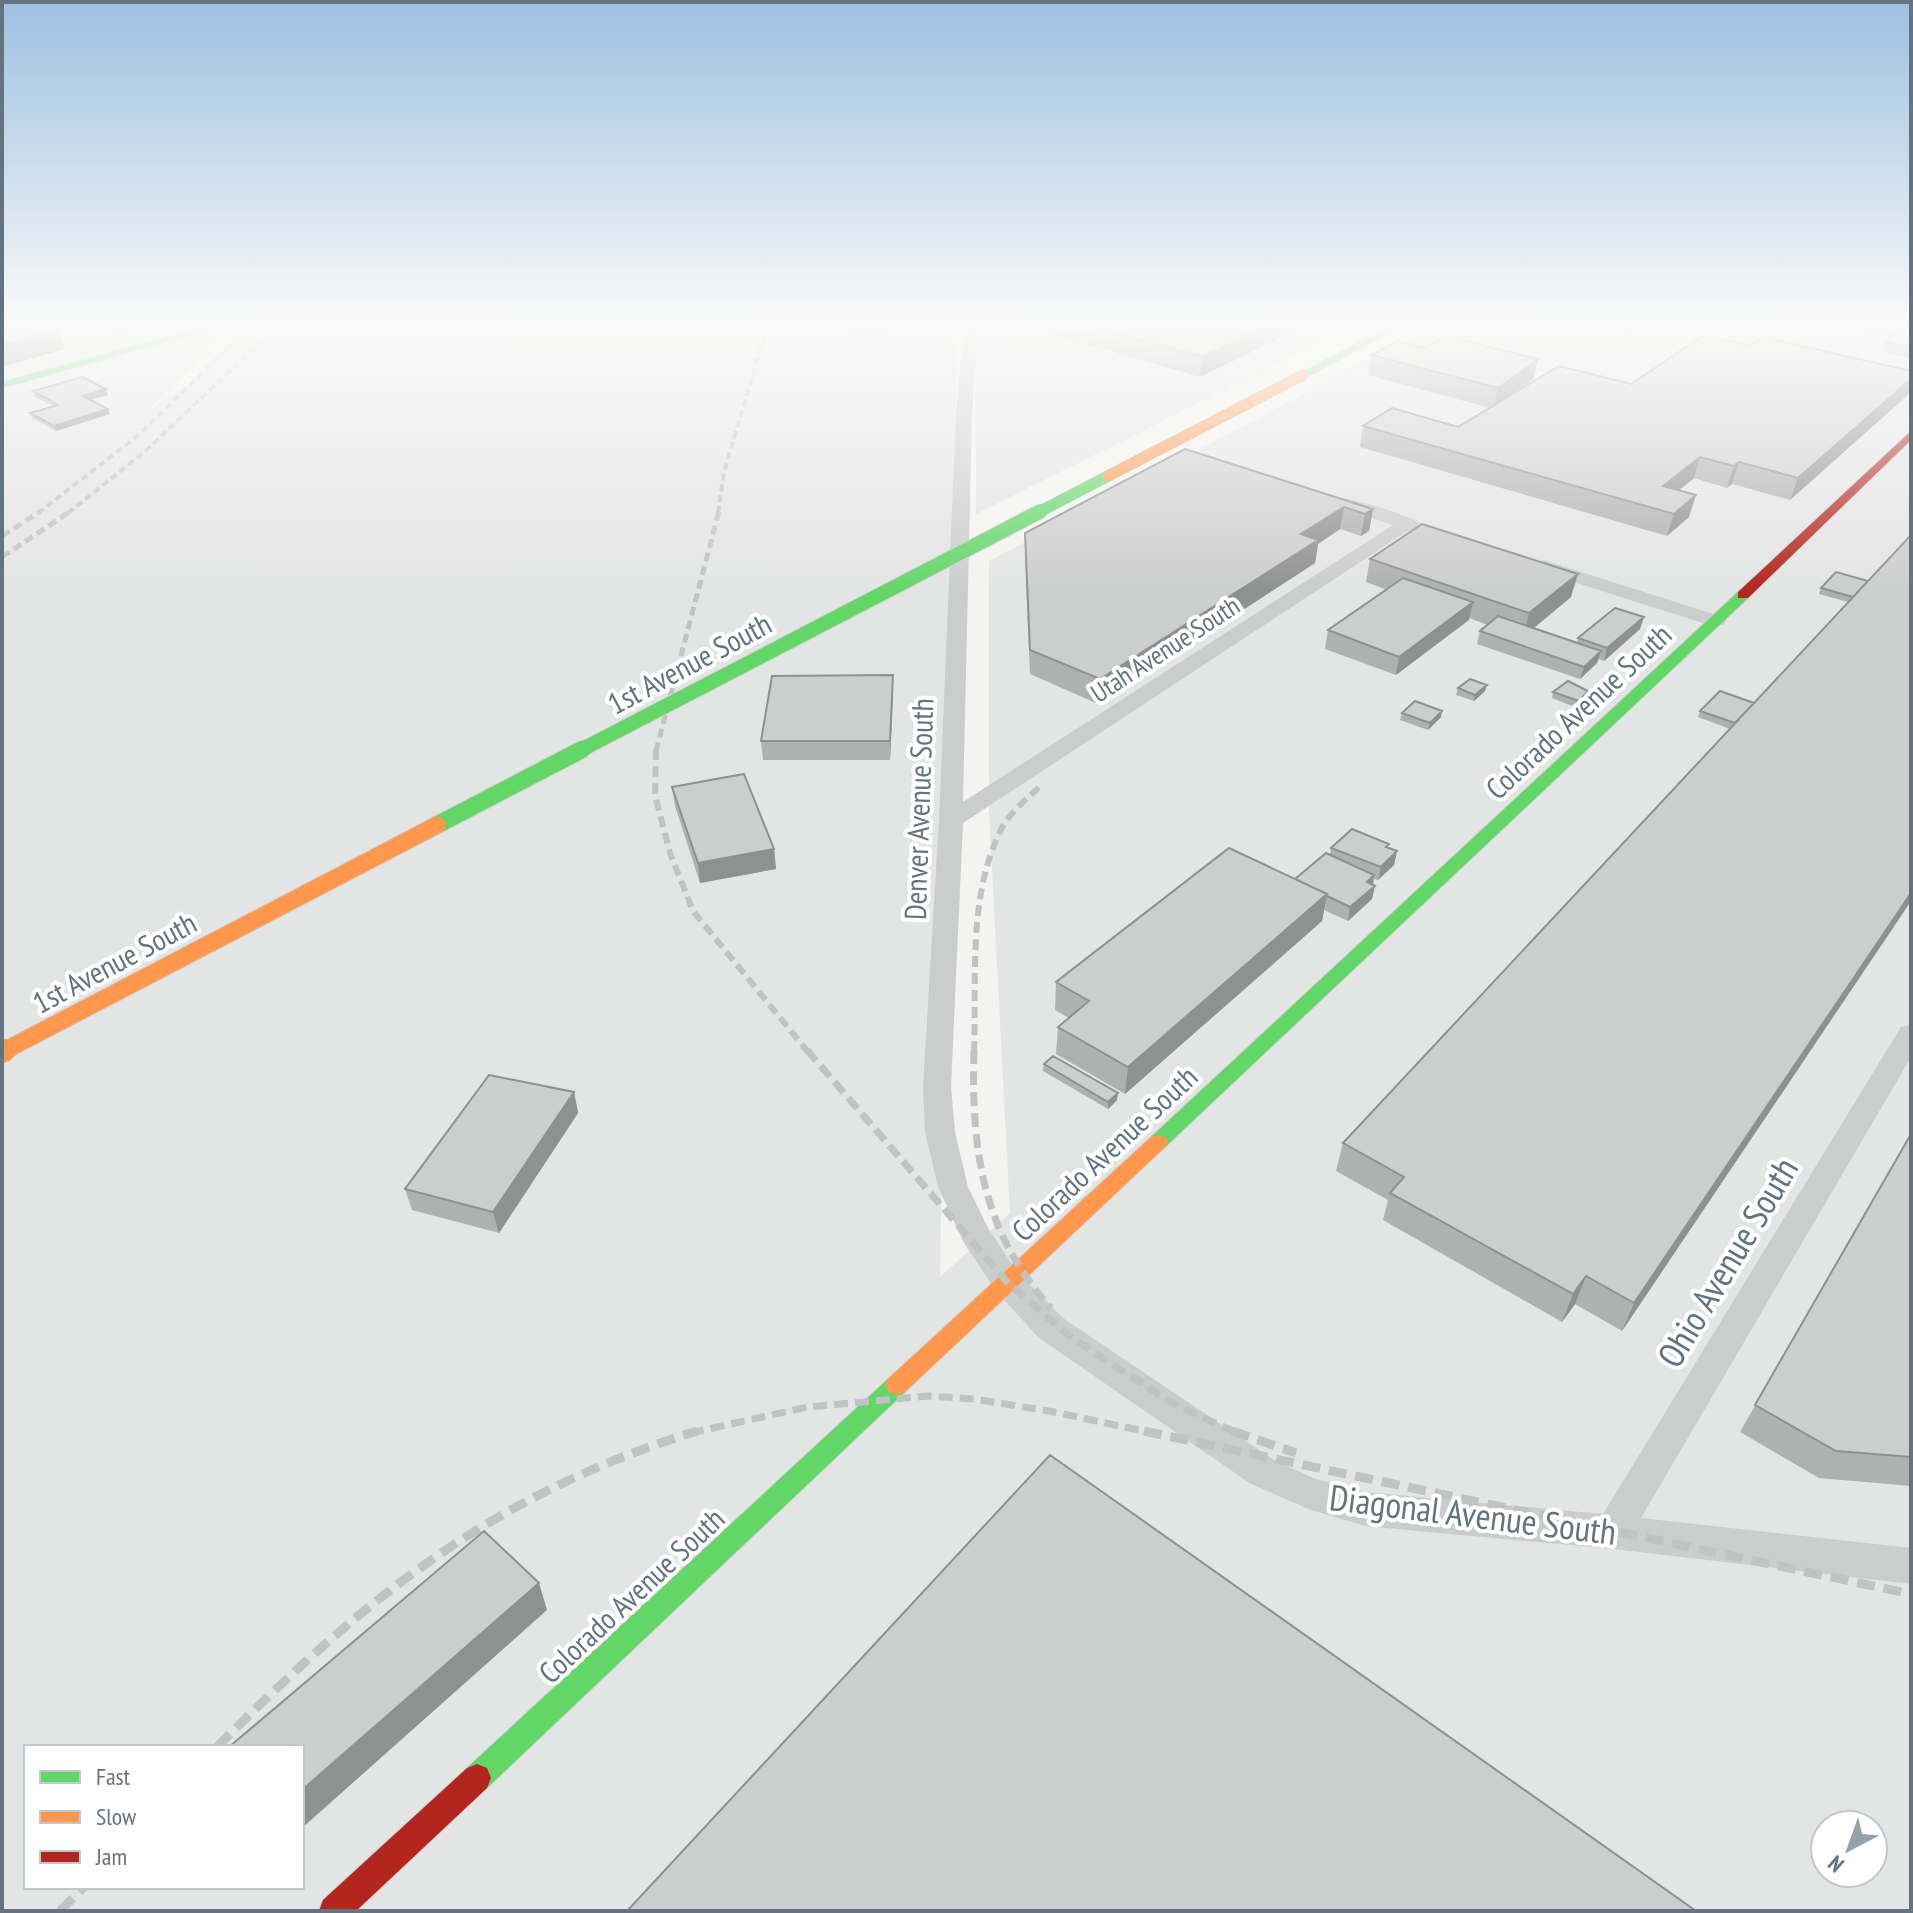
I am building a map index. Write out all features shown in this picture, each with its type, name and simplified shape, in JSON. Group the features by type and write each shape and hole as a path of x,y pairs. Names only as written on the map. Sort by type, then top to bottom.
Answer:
{"main road":[{"name":"1st Avenue South","path":"2,1052 1231,412"},
{"name":"Colorado Avenue South","path":"334,1911 1716,621 1911,434"}],"street":[{"name":"Denver Avenue South","path":"964,412 951,820 937,1087 940,1132 953,1187 975,1234 1007,1282"},
{"path":"1323,496 1433,531"},
{"name":"Utah Avenue South","path":"951,820 1408,523"},
{"path":"1520,559 1716,621"},
{"name":"Ohio Avenue South","path":"1613,1532 1911,1034"},
{"name":"Diagonal Avenue South","path":"1007,1282 1051,1328 1264,1473 1311,1494 1365,1509 1613,1532 1911,1566"}],"shaded area":[{"path":"2,412 955,412 940,1277 1010,1213 989,811 989,561 1270,412 1911,412 1911,1911 2,1911"},
{"path":"975,412 1180,412 976,514"}],"building":[{"path":"33,412 98,412 54,426 30,413"},
{"path":"1385,412 1407,412 1458,427 1482,412 1873,412 1798,478 1739,462 1734,466 1700,457 1663,486 1696,495 1674,514 1363,426"},
{"path":"1185,449 1373,509 1365,514 1344,507 1301,534 1318,540 1100,679 1030,650 1025,533"},
{"path":"1422,524 1578,574 1529,613 1370,559"},
{"path":"1911,535 1911,893 1634,1303 1586,1276 1573,1294 1390,1193 1404,1177 1343,1143"},
{"path":"1836,572 1868,581 1853,597 1821,588"},
{"path":"1403,578 1473,602 1399,657 1328,630"},
{"path":"1615,608 1644,617 1607,648 1578,638"},
{"path":"1498,616 1601,651 1584,667 1480,631"},
{"path":"893,675 890,741 761,741 772,676"},
{"path":"1470,679 1487,685 1475,695 1458,688"},
{"path":"1568,681 1588,691 1579,701 1553,692"},
{"path":"1720,691 1754,703 1735,723 1700,711"},
{"path":"1415,701 1442,711 1430,723 1402,713"},
{"path":"744,774 774,849 698,863 672,787"},
{"path":"1352,829 1389,844 1386,847 1397,851 1381,867 1331,848"},
{"path":"1229,848 1327,894 1128,1067 1058,1027 1089,1001 1056,982"},
{"path":"1326,853 1374,875 1367,882 1375,886 1350,907 1295,879"},
{"path":"1053,1056 1118,1093 1108,1102 1044,1064"},
{"path":"489,1075 574,1092 493,1212 405,1189"},
{"path":"1911,1134 1911,1457 1836,1451 1755,1405"},
{"path":"1050,1455 1696,1911 627,1911"},
{"path":"484,1531 539,1583 304,1788 304,1745 231,1745"}],"railway":[{"path":"39,513 135,438 162,412"},
{"path":"68,513 148,449 186,412"},
{"path":"718,513 724,472 742,412"},
{"path":"656,751 719,511"},
{"path":"2,536 39,513"},
{"path":"2,557 68,513"},
{"path":"656,749 655,795 670,853 693,911 808,1052"},
{"path":"974,1052 976,938 983,881 1005,822 1039,787"},
{"path":"807,1050 1007,1282 1068,1335 1139,1382"},
{"path":"974,1052 975,1121 986,1188 1009,1250 1051,1308"},
{"path":"1131,1375 1168,1401 1235,1432"},
{"path":"694,1432 808,1407 928,1396 974,1399 1049,1411 1153,1433"},
{"path":"1144,1431 1911,1594"},
{"path":"219,1745 326,1644 380,1598 436,1557 494,1519 557,1486 624,1457 694,1432"},
{"path":"1235,1432 1296,1453"},
{"path":"60,1911 82,1889"}],"traffic: fast":[{"path":"437,825 1108,476"},
{"path":"1158,1142 1743,595"},
{"path":"477,1778 897,1385"}],"traffic: slow":[{"path":"1108,476 1231,412"},
{"path":"2,1052 437,825"},
{"path":"897,1385 1158,1142"}],"traffic: jam":[{"path":"1743,595 1911,434"},
{"path":"334,1911 477,1778"}]}
